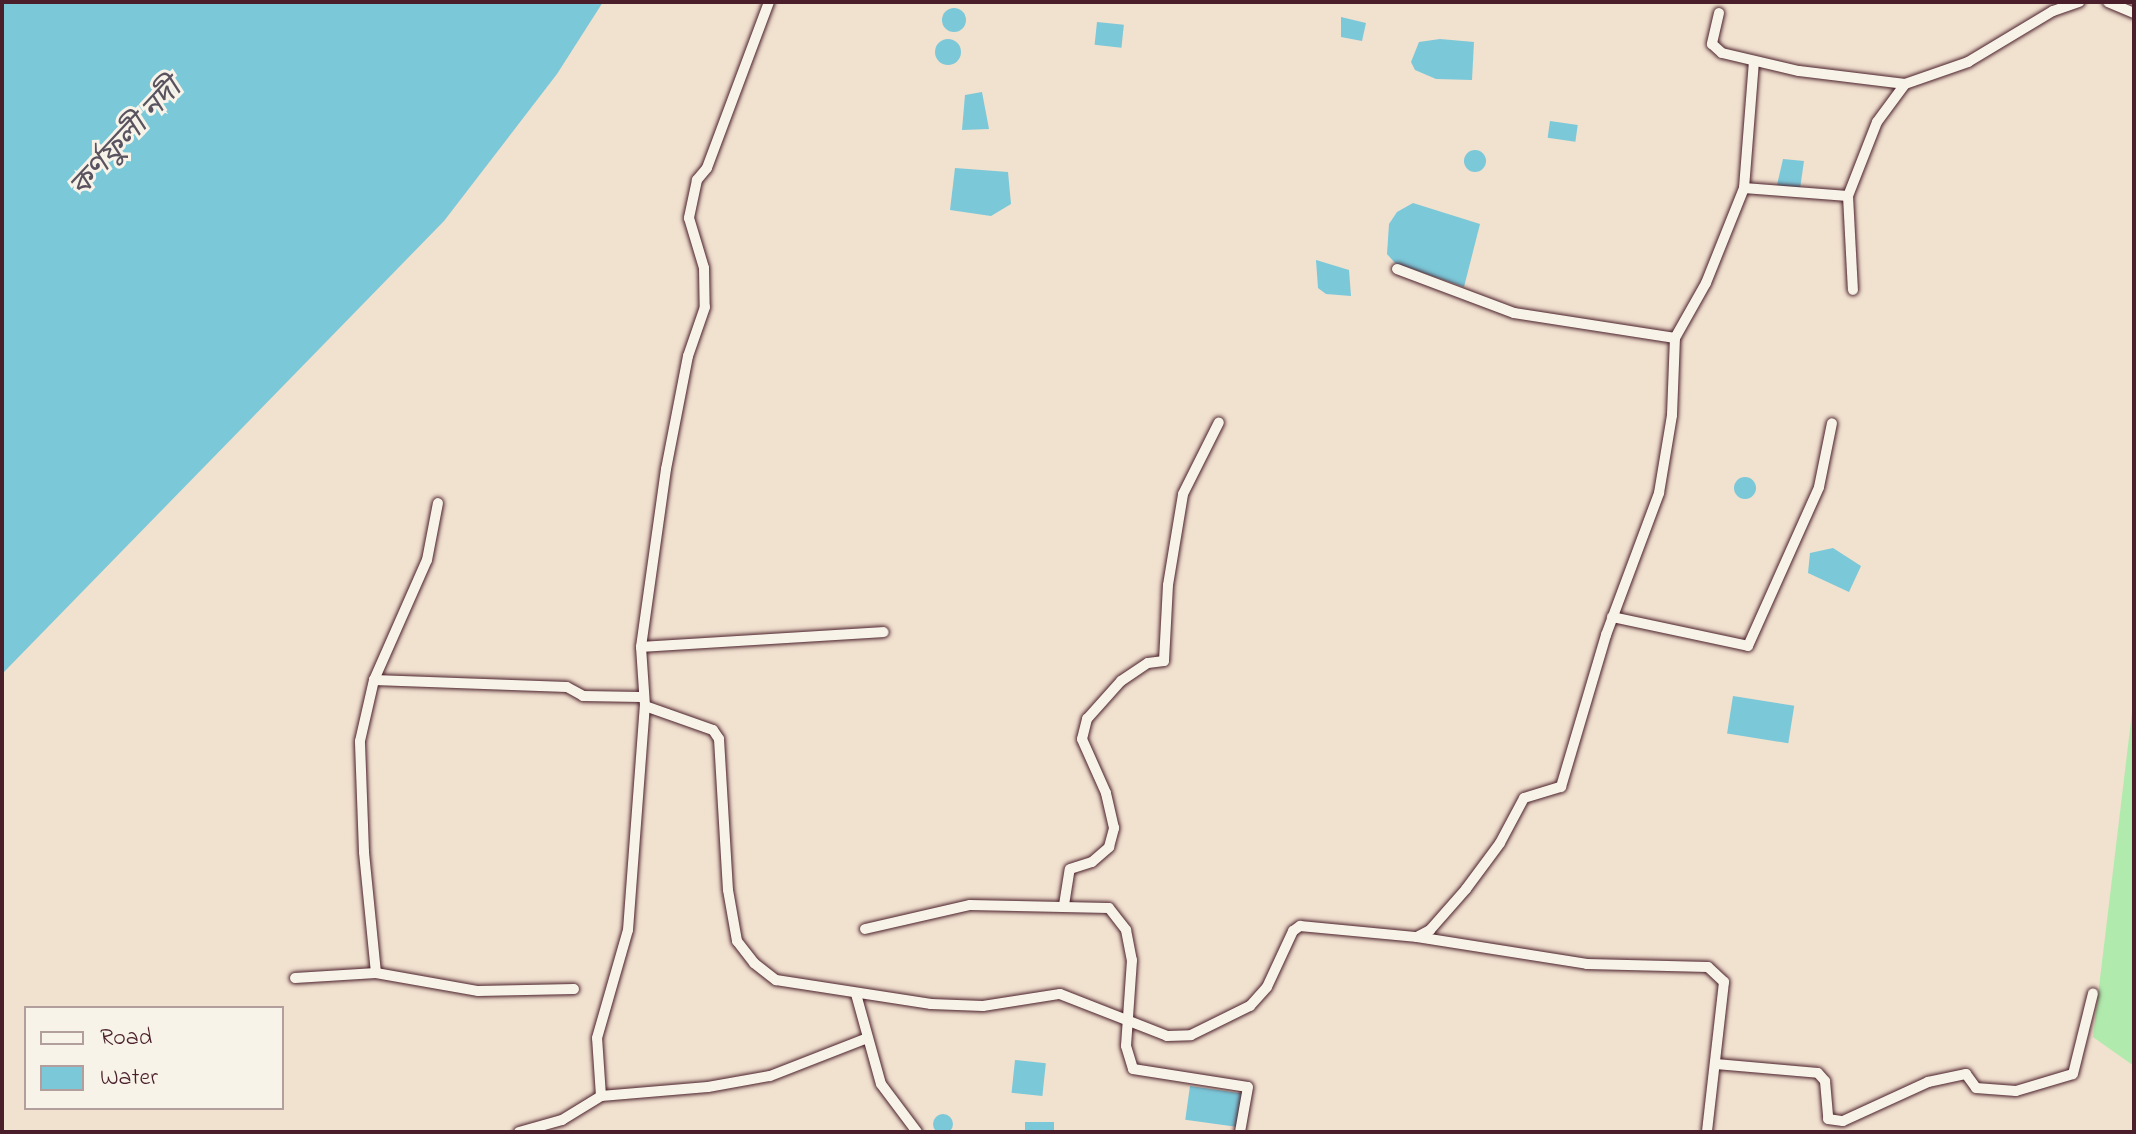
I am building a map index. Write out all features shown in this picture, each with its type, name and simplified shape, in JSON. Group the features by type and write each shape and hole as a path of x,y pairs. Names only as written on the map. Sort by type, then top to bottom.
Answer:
{"street":[{"path":"601,1096 597,1038 628,930 643,701 641,647 664,483 688,356 705,307 704,268 689,218 697,180 707,168 769,2"},
{"path":"1719,13 1712,44 1722,53 1881,85 1905,84 1968,62 2053,11 2079,2"},
{"path":"2108,2 2134,13"},
{"path":"1417,937 1430,930 1466,889 1524,798 1561,787 1612,617 1659,493 1672,415 1675,338 1706,283 1744,188 1754,61"},
{"path":"1853,290 1848,196 1877,122 1905,84"},
{"path":"1744,188 1848,196"},
{"path":"1397,269 1514,313 1675,338"},
{"path":"1064,905 1070,869 1092,862 1109,847 1114,828 1106,793 1082,739 1087,719 1121,681 1148,663 1164,661 1168,585 1183,494 1219,422"},
{"path":"1612,617 1748,646 1819,487 1832,423"},
{"path":"376,973 359,767 374,680 423,571 438,503"},
{"path":"641,647 884,632"},
{"path":"374,680 567,687 583,696 643,701 713,730 719,739 728,890 737,941 776,980 856,994 983,1006 1060,994 1167,1036 1191,1035 1250,1006 1267,987 1293,931 1300,926 1417,937 1587,964 1708,967 1724,982 1707,1132"},
{"path":"865,929 970,905 1064,905 1116,912 1132,960 1126,1046 1133,1069 1248,1087 1240,1132"},
{"path":"295,978 376,973 478,991 574,989"},
{"path":"1716,1064 1818,1073 1825,1081 1828,1119 1843,1121 1928,1082 1966,1074 1976,1088 2030,1088 2073,1074 2093,993"},
{"path":"856,994 865,1039 881,1084 917,1132"},
{"path":"519,1132 562,1126 601,1096 708,1087 770,1076 865,1039"}],"green space":[{"path":"2134,696 2134,1066 2093,1037"}],"water":[{"name":"কর্ণফুলী নদী","path":"2,2 603,2 557,74 444,221 2,674"},
{"path":"954,8 965,15 966,20 959,31 954,32 943,25 942,20 949,9"},
{"path":"1341,17 1366,23 1362,41 1341,37"},
{"path":"1097,22 1124,25 1121,48 1095,45"},
{"path":"948,39 957,43 961,52 957,61 948,65 939,61 935,52 939,43"},
{"path":"1440,39 1474,42 1472,80 1436,79 1415,70 1411,62 1419,42"},
{"path":"982,92 989,129 962,130 965,95"},
{"path":"1550,121 1578,125 1575,142 1548,138"},
{"path":"1475,150 1486,161 1475,172 1464,161"},
{"path":"1783,159 1804,161 1800,189 1777,185"},
{"path":"955,168 1008,172 1011,204 991,216 950,210"},
{"path":"1413,203 1480,224 1464,287 1395,263 1387,254 1389,224 1397,212"},
{"path":"1316,260 1349,270 1351,296 1326,294 1318,288"},
{"path":"1745,477 1756,488 1745,499 1734,488"},
{"path":"1833,548 1861,566 1849,592 1808,573 1810,553"},
{"path":"1733,696 1794,706 1788,743 1727,734"},
{"path":"1015,1060 1046,1063 1042,1096 1012,1093"},
{"path":"1190,1086 1242,1093 1238,1127 1185,1120"},
{"path":"939,1114 947,1114 953,1124 947,1134 939,1134 933,1128 933,1120"},
{"path":"1025,1122 1054,1122 1054,1132 1025,1132"}]}
